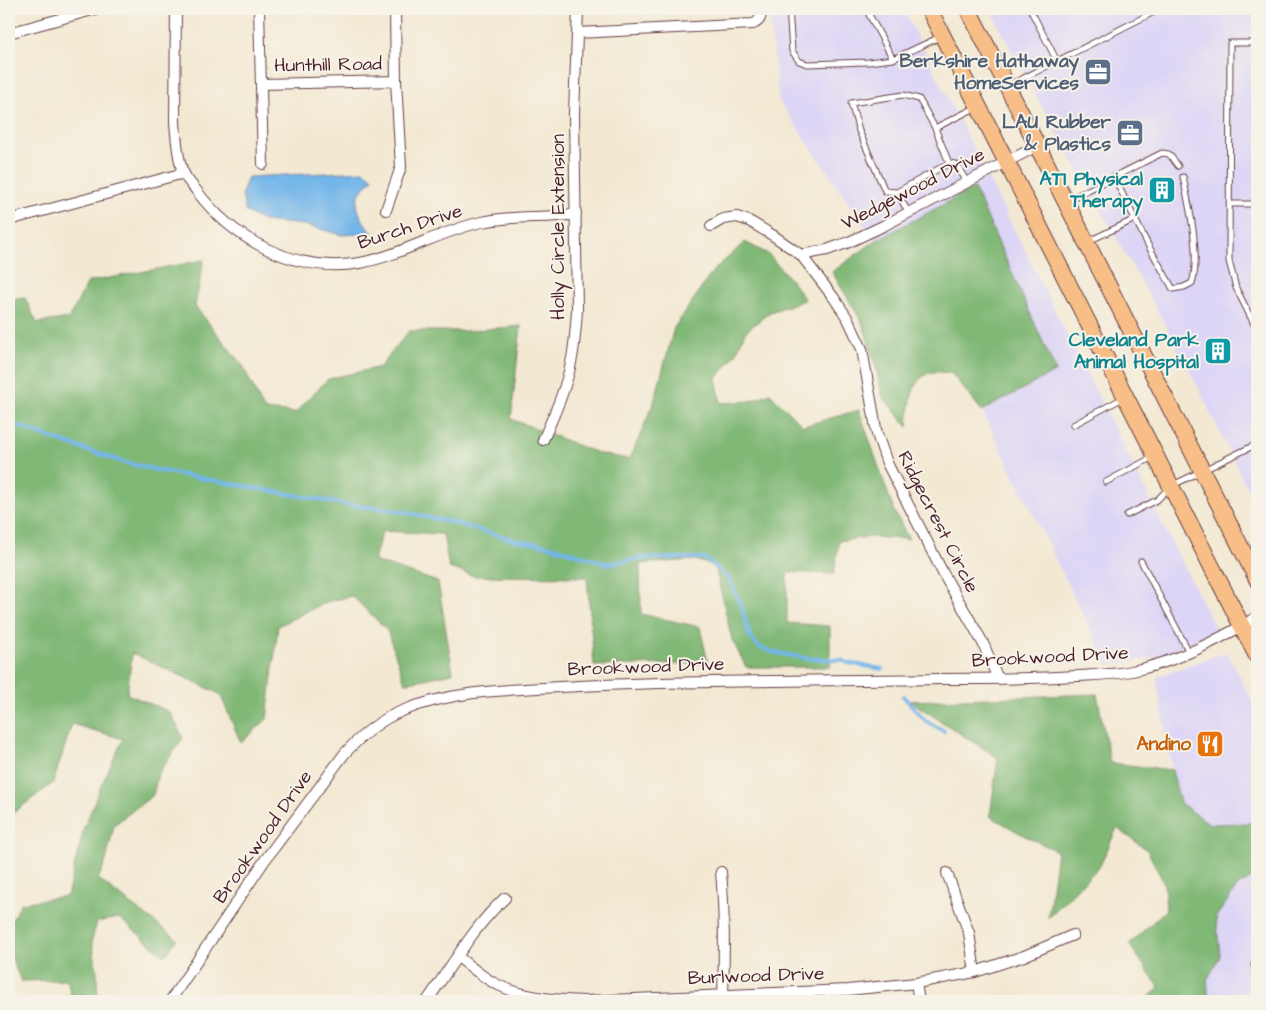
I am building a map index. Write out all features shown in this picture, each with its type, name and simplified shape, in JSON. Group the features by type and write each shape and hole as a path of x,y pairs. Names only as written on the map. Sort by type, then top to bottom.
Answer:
{"main road":[{"path":"929,9 1257,656"},
{"path":"971,10 1037,146 1257,579"}],"street":[{"path":"9,33 96,9"},
{"name":"Burch Drive","path":"176,9 175,122 176,139 184,173 216,214 244,237 278,254 303,261 323,264 346,264 371,260 482,222 576,214"},
{"path":"259,9 264,164"},
{"path":"386,210 401,167 396,81 395,9"},
{"name":"Holly Circle Extension","path":"543,440 567,379 575,342 577,310 574,113 578,9"},
{"path":"578,33 753,24 758,22 761,17 761,9"},
{"name":"Hunthill Road","path":"261,84 396,81"},
{"name":"Wedgewood Drive","path":"801,255 826,250 876,229 1037,146"},
{"path":"9,220 184,173"},
{"name":"Ridgecrest Circle","path":"711,226 723,219 737,217 749,221 801,255 834,298 857,336 862,349 877,434 886,463 944,575 983,643 998,679"},
{"name":"Brookwood Drive","path":"170,1001 265,860 334,768 358,739 384,720 401,712 446,698 471,693 591,686 675,682 1033,679 1115,674 1154,666 1189,652 1220,639 1257,617"},
{"path":"721,872 724,905 723,998"},
{"path":"947,873 969,933 975,972"},
{"path":"427,1001 494,908 505,898"},
{"name":"Burlwood Drive","path":"458,957 496,984 517,992 542,998 586,1000 723,998 848,990 916,983 975,972 1024,956 1073,935"},
{"path":"916,983 919,1001"}],"lane":[{"path":"789,9 792,51 799,61 807,64 868,62 893,59 943,35"},
{"path":"866,9 893,59"},
{"path":"1030,9 1057,61"},
{"path":"1007,86 1160,9"},
{"path":"1257,43 1230,43 1229,261 1236,288 1257,330"},
{"path":"949,163 935,128 919,99 903,95 851,102 858,131 885,191 897,192 949,163 956,164 966,182"},
{"path":"935,128 978,106"},
{"path":"1065,201 1162,153 1169,154 1178,166"},
{"path":"1114,177 1166,280 1173,289 1192,283 1195,273 1193,224 1183,177"},
{"path":"897,192 908,212"},
{"path":"1230,204 1257,204"},
{"path":"1087,243 1135,219"},
{"path":"1073,425 1126,397"},
{"path":"1127,515 1157,500 1171,486 1257,444"},
{"path":"1106,482 1156,456"},
{"path":"1141,561 1189,652"},
{"path":"1257,962 1254,965 1257,974"}],"shaded area":[{"path":"769,9 903,9 1216,630 1161,656 1108,665 982,411 1056,371 974,188 875,241 779,101"},
{"path":"990,9 1196,9 1205,16 1257,12 1257,509 1198,387 1161,317 1028,82"},
{"path":"1227,652 1257,711 1257,823 1210,824 1180,803 1172,770 1156,677"},
{"path":"1257,875 1257,1001 1209,1001 1207,980 1220,956 1216,917 1238,886"}],"green space":[{"path":"974,188 1056,371 982,411 952,374 932,372 924,375 919,380 912,395 908,427 882,396 876,366 862,322 832,272 875,241"},
{"path":"745,242 768,254 805,300 770,312 745,332 736,354 716,379 721,403 751,401 770,393 803,426 859,410 894,511 909,539 868,537 839,541 834,574 787,572 787,623 830,626 830,667 746,667 732,640 715,566 695,560 640,564 641,614 700,627 708,663 594,666 587,577 474,576 449,568 443,534 382,531 374,561 438,582 453,673 405,683 387,630 352,596 326,602 278,626 267,719 241,743 220,694 132,653 127,694 170,712 183,738 158,774 153,795 114,825 106,861 98,879 177,939 165,956 119,918 97,922 92,940 97,972 98,1001 71,1001 68,980 21,981 9,952 9,926 21,903 67,896 84,828 123,739 72,724 53,783 9,816 9,299 25,298 37,323 69,318 88,282 204,260 195,306 243,366 264,410 295,413 328,379 380,367 409,331 466,331 521,326 511,419 600,454 630,459 654,402 674,328 713,271"},
{"path":"1097,694 1110,763 1172,770 1180,803 1210,824 1257,823 1257,875 1238,886 1216,917 1220,956 1207,980 1209,1001 1145,1001 1159,987 1129,944 1166,910 1164,883 1147,850 1117,828 1100,866 1048,918 1057,851 1025,836 990,816 998,758 910,701"}],"water":[{"path":"365,171 373,178 360,193 357,204 360,215 373,233 342,235 305,225 263,221 245,211 242,193 248,177"}],"waterway":[{"path":"9,422 123,462 156,470 349,505 395,510 454,523 515,540 551,546 608,564 642,558 705,558 730,580 742,608 750,637 759,647 772,652 805,658 842,660 848,663 882,669"},
{"path":"903,696 925,720 944,731"}],"place":[{"name":"Berkshire Hathaway HomeServices","path":"1098,72"},
{"name":"LAU Rubber & Plastics","path":"1130,133"},
{"name":"ATI Physical Therapy","path":"1162,190"},
{"name":"Cleveland Park Animal Hospital","path":"1218,351"},
{"name":"Andino","path":"1210,744"}]}
